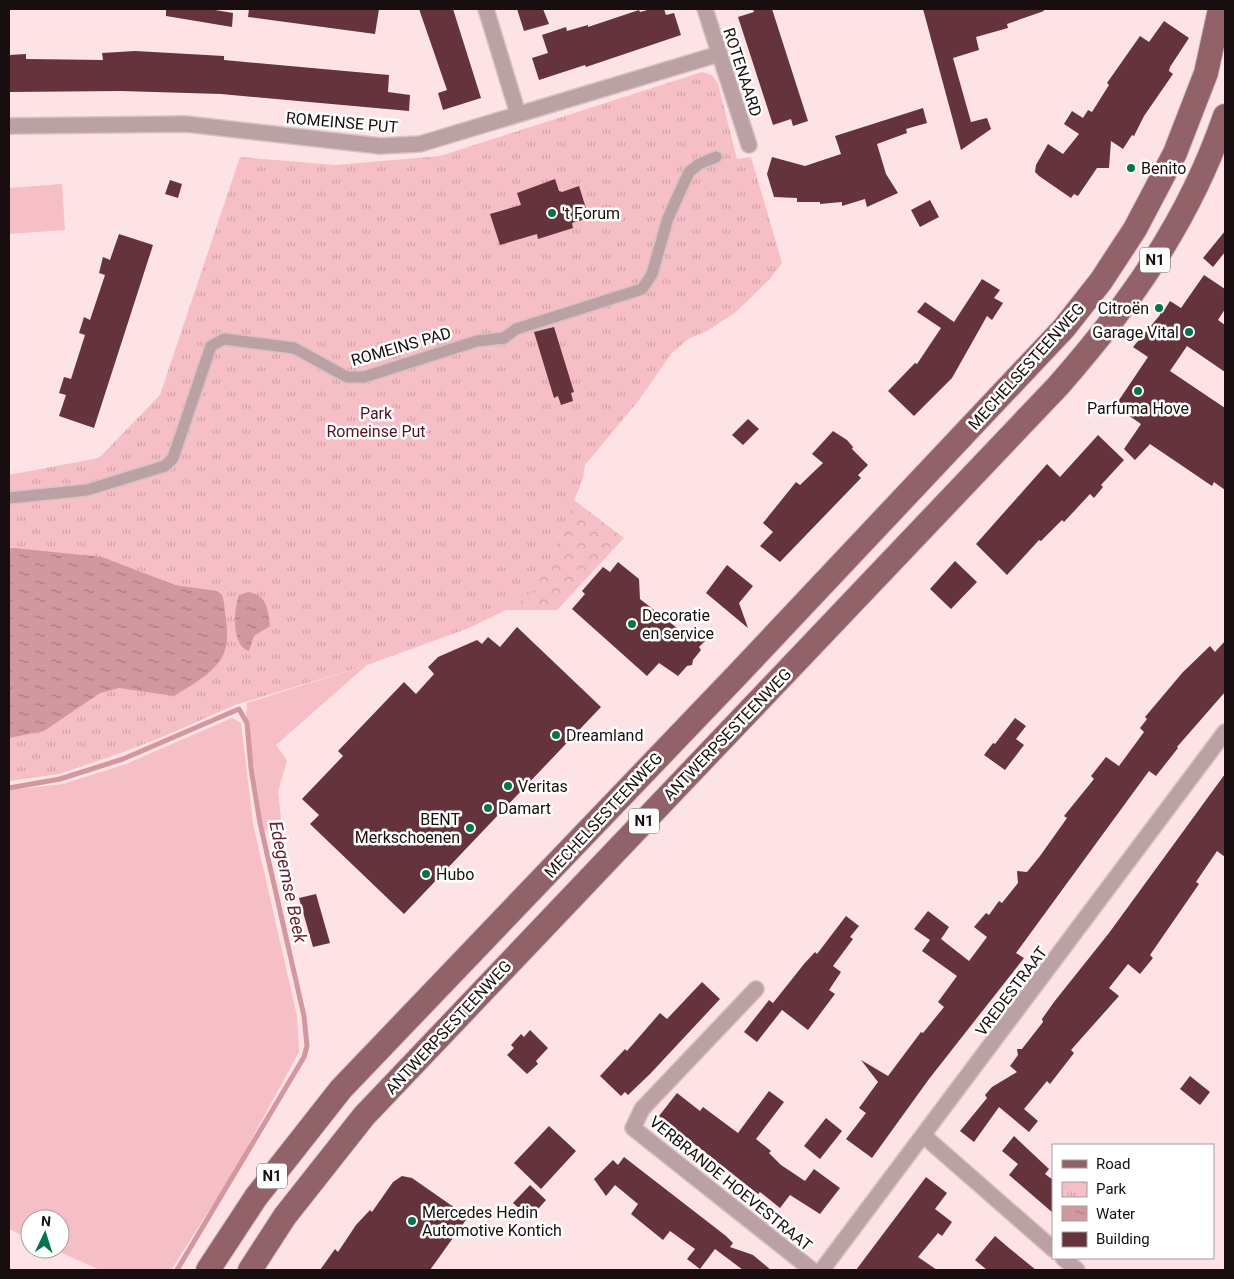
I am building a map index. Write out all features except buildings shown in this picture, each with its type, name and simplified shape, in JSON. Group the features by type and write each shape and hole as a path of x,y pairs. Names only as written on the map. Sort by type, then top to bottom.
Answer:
{"main road":[{"name":"MECHELSESTEENWEG","path":"208,1270 256,1197 341,1089 1064,328 1106,273 1135,229 1175,154 1206,73 1220,9"},
{"name":"ANTWERPSESTEENWEG","path":"250,1270 285,1216 364,1116 889,550 916,535 1058,386 1097,341 1131,297 1170,237 1211,158 1225,116"},
{"path":"888,515 885,530 889,550"},
{"path":"864,540 881,537 889,550"}],"street":[{"path":"486,9 518,114"},
{"name":"ROTENAARD","path":"705,9 749,145"},
{"name":"ROMEINSE PUT","path":"9,126 186,124 380,146 420,144 719,54"},
{"name":"ROMEINS PAD","path":"9,498 87,490 165,466 173,458 211,346 216,341 224,339 294,348 347,378 364,377 477,341 504,338 516,329 642,289 652,274 668,218 689,172 698,164 716,157"},
{"name":"VREDESTRAAT","path":"822,1270 1225,732"},
{"name":"VERBRANDE HOEVESTRAAT","path":"756,989 642,1109 633,1128 812,1270"},
{"path":"924,1136 1052,1248"},
{"path":"1064,1259 1077,1270"}],"green space":[{"name":"Park Romeinse Put","path":"702,72 712,75 718,84 737,159 751,157 782,263 770,279 736,312 707,331 688,339 671,354 639,400 585,465 583,478 559,539 533,592 506,610 469,628 367,665 235,705 162,737 59,774 9,781 9,475 99,458 160,395 240,157 335,165 440,156"},
{"path":"62,184 65,230 9,234 9,188"},
{"path":"574,500 624,538 557,610 506,610 533,592 559,539"},
{"path":"367,665 276,745 287,760 278,792 281,818 264,832 246,718 247,703"},
{"path":"232,718 241,723 253,824 297,1016 299,1052 232,1175 171,1270 100,1270 70,1257 70,1209 20,1209 20,1234 9,1229 9,790 63,784 126,764"}],"water":[{"path":"9,549 102,557 175,585 217,591 222,595 227,626 227,639 222,658 204,677 174,696 119,688 100,693 44,731 9,738"},
{"path":"248,592 259,596 263,600 267,609 270,626 254,636 249,651 243,648 239,642 235,626 239,595"}],"waterway":[{"name":"Edegemse Beek","path":"9,788 60,779 123,759 239,709 247,723 251,768 260,823 304,1016 307,1046 304,1057 177,1270"}],"place":[{"name":"Benito","path":"1131,168"},
{"name":"'t Forum","path":"552,213"},
{"name":"Citroën","path":"1159,308"},
{"name":"Garage Vital","path":"1189,332"},
{"name":"Parfuma Hove","path":"1138,391"},
{"name":"Decoratie en service","path":"632,624"},
{"name":"Dreamland","path":"556,735"},
{"name":"Veritas","path":"508,786"},
{"name":"Damart","path":"488,808"},
{"name":"BENT Merkschoenen","path":"470,828"},
{"name":"Hubo","path":"426,874"},
{"name":"Mercedes Hedin Automotive Kontich","path":"412,1221"}]}
